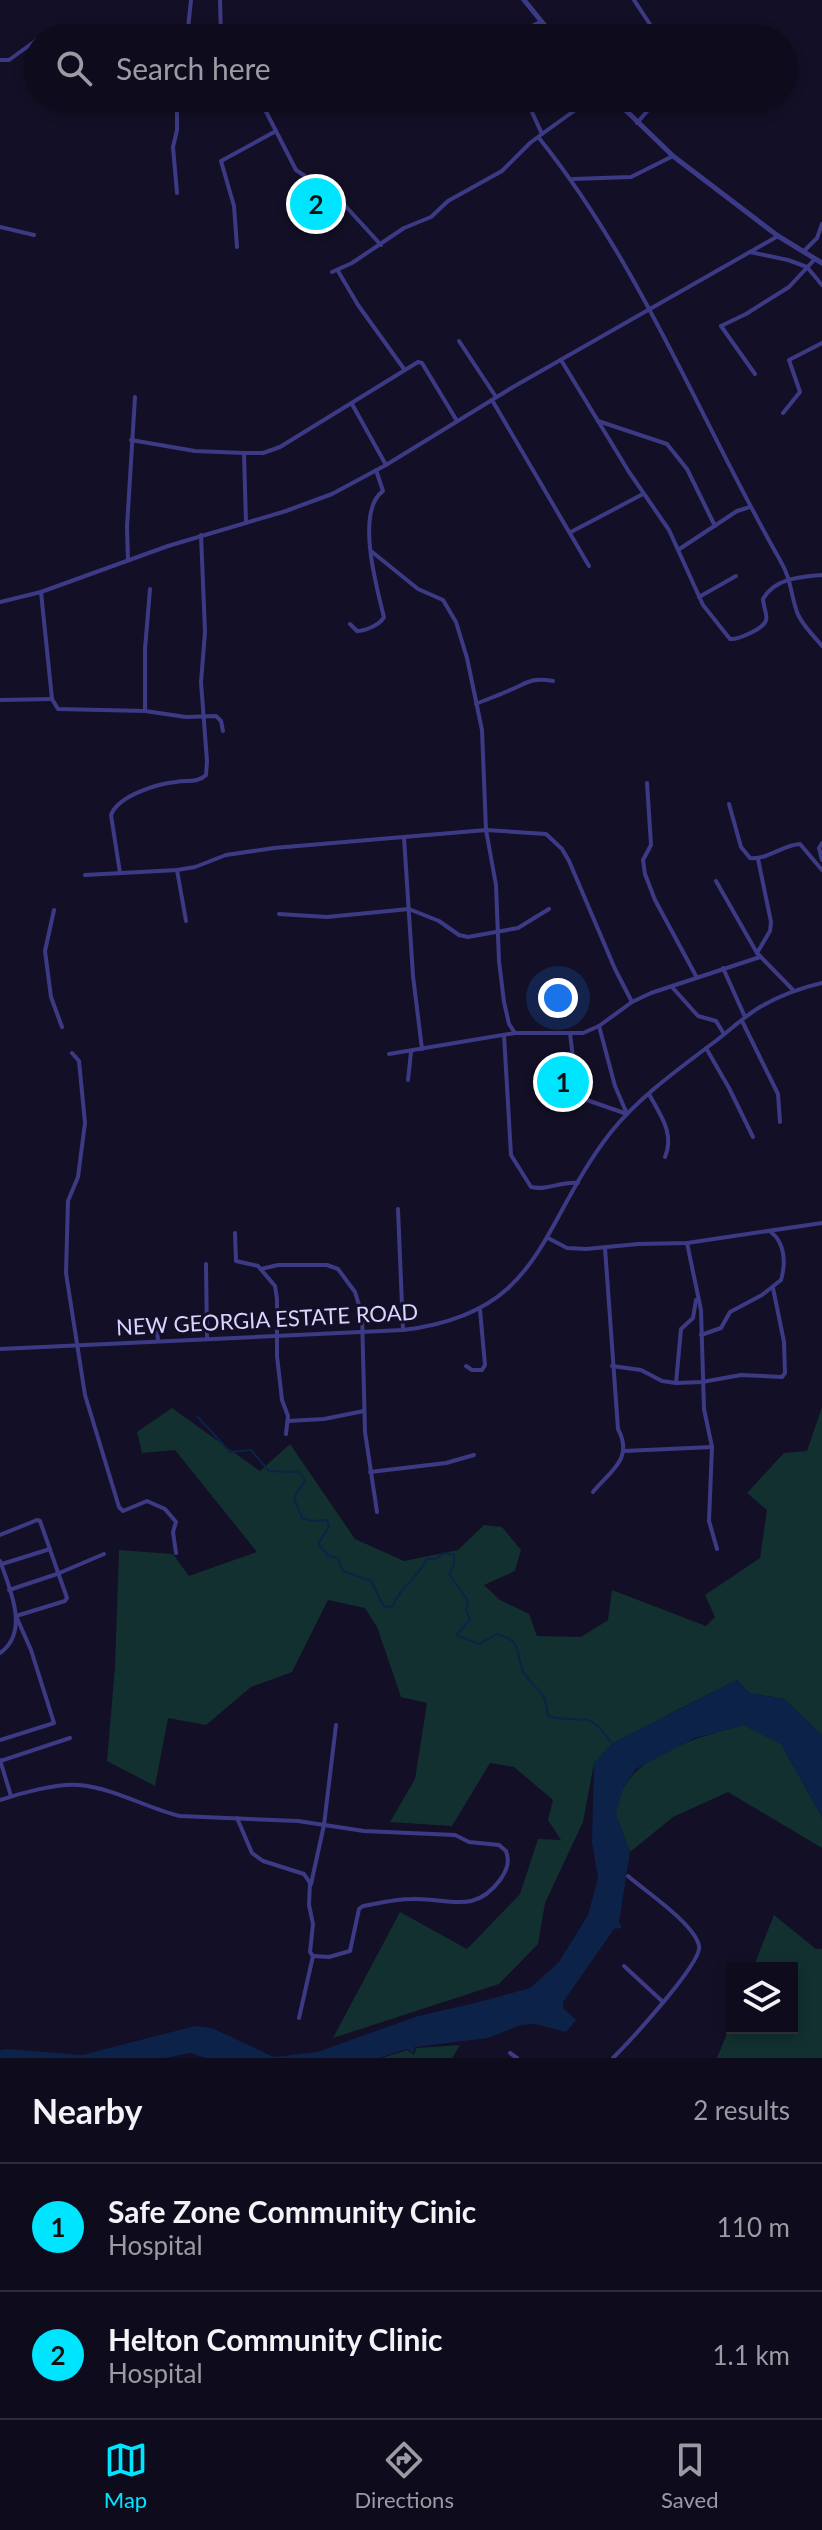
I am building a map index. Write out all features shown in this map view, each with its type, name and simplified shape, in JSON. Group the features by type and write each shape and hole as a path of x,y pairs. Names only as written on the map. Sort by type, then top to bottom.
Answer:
{"street":[{"path":"188,24 191,0"},
{"path":"220,0 221,24"},
{"path":"524,0 540,22 536,24"},
{"path":"634,0 650,24"},
{"path":"0,60 9,60 24,49"},
{"path":"177,112 173,147 178,176 177,193"},
{"path":"266,112 296,170 339,199 381,245"},
{"path":"532,112 541,136 623,262 649,309 750,507 791,578 797,612 822,646"},
{"path":"404,369 335,271 404,228 431,217 448,201 502,171 530,143 573,112"},
{"path":"626,112 673,156 778,236 822,263"},
{"path":"637,123 646,112"},
{"path":"237,247 234,206 221,161 276,131"},
{"path":"571,179 631,177 673,156"},
{"path":"803,251 817,238 822,224"},
{"path":"0,227 34,235"},
{"path":"0,602 41,592 201,535 307,504 386,465 494,398 778,236"},
{"path":"750,252 807,267 822,285"},
{"path":"755,374 721,326 789,287 815,259"},
{"path":"459,341 589,566"},
{"path":"783,413 800,392 789,360 822,343"},
{"path":"561,360 669,530 711,617 735,641 764,624 767,618 763,599 773,588 791,578 822,575"},
{"path":"131,440 195,451 271,452 415,363 422,363 457,421"},
{"path":"128,560 135,397"},
{"path":"352,403 386,465"},
{"path":"598,421 667,444 687,469 715,526"},
{"path":"244,453 246,523"},
{"path":"350,624 357,631 362,631 384,617 371,551 372,512 376,498 383,491 376,470"},
{"path":"571,532 644,493"},
{"path":"678,550 737,511 750,507"},
{"path":"120,873 112,810 127,799 154,787 203,779 207,761 201,682 205,632 201,535"},
{"path":"371,551 418,589 443,600 451,610 473,678 486,765 486,830 496,885 504,1002 509,1024 515,1033"},
{"path":"699,597 736,576"},
{"path":"145,711 145,649 150,589"},
{"path":"41,592 52,699 58,709 219,717 223,731"},
{"path":"476,704 513,690 527,681 553,681"},
{"path":"0,700 52,699"},
{"path":"647,783 651,845 643,860 645,874 655,900 696,976"},
{"path":"729,804 741,847 750,858 758,859 781,848 800,844 821,864"},
{"path":"85,875 177,870 195,867 226,855 404,837 486,830 546,834 562,849 632,1002"},
{"path":"404,837 413,976 422,1049"},
{"path":"821,864 819,848 822,843"},
{"path":"389,1054 515,1033 583,1033 599,1026 632,1002 759,955 771,922 758,859"},
{"path":"177,870 186,921"},
{"path":"716,881 759,955 794,991"},
{"path":"279,914 327,917 409,909 439,921 463,936 518,928 549,909"},
{"path":"54,910 45,951 51,997 62,1027"},
{"path":"723,968 778,1094 780,1122"},
{"name":"NEW GEORGIA ESTATE ROAD","path":"0,1349 403,1330 442,1324 480,1310 515,1282 548,1238 578,1183 611,1132 627,1114 744,1019 794,991 822,983"},
{"path":"672,987 698,1016 716,1021 724,1034"},
{"path":"599,1026 615,1086 627,1114"},
{"path":"570,1033 577,1092 581,1098 627,1114"},
{"path":"504,1035 511,1155 531,1187 539,1189 555,1184 578,1183"},
{"path":"706,1048 753,1137"},
{"path":"408,1080 411,1052"},
{"path":"72,1053 79,1061 85,1123 78,1177 68,1201 65,1257 85,1395 119,1507 123,1511 147,1501 165,1509 176,1522 173,1532 176,1553"},
{"path":"649,1094 667,1127 670,1146 665,1157"},
{"path":"398,1209 403,1330"},
{"path":"548,1238 567,1248 687,1243 822,1223"},
{"path":"701,1335 721,1328 730,1312 773,1288 781,1280 781,1242 771,1232"},
{"path":"235,1233 236,1261 261,1269 275,1286 280,1388 288,1421 286,1434"},
{"path":"687,1243 701,1310 702,1382 712,1447 709,1521 717,1549"},
{"path":"593,1492 613,1471 624,1451 618,1429 612,1366 605,1247"},
{"path":"206,1264 207,1339"},
{"path":"261,1269 327,1265 338,1269 355,1292 362,1315 364,1411 377,1512"},
{"path":"612,1366 641,1370 662,1381 676,1383 741,1375 784,1376 784,1342 773,1288"},
{"path":"676,1383 681,1329 693,1318 697,1294"},
{"path":"466,1366 476,1371 482,1370 485,1365 480,1310"},
{"path":"157,1330 158,1341"},
{"path":"288,1421 324,1419 364,1411"},
{"path":"624,1451 712,1447"},
{"path":"370,1472 446,1463 474,1455"},
{"path":"0,1535 40,1521 66,1600 16,1616"},
{"path":"0,1740 54,1723 0,1563 50,1549"},
{"path":"9,1590 104,1554"},
{"path":"0,1653 13,1639 16,1616"},
{"path":"299,2018 313,1956 310,1952 313,1924 309,1905 324,1825 336,1725"},
{"path":"11,1796 0,1760 70,1738"},
{"path":"0,1800 79,1784 180,1816 298,1821 364,1831 455,1835 469,1842 503,1847 509,1862 486,1896 474,1901 443,1903 426,1899 400,1899 360,1907 350,1951 329,1957 313,1956"},
{"path":"237,1818 252,1853 263,1861 304,1874 311,1886"},
{"path":"613,2058 699,1957 700,1946 688,1927 628,1876"},
{"path":"624,1966 663,2002"},
{"path":"510,2053 517,2058"}],"green space":[{"path":"822,1407 822,1735 784,1699 749,1693 737,1680 667,1715 594,1763 583,1822 545,1903 538,1944 499,1984 333,2038 400,1912 467,1949 520,1894 538,1839 561,1840 548,1820 553,1800 514,1767 490,1763 452,1826 390,1822 415,1779 427,1703 401,1697 377,1627 365,1608 328,1600 292,1672 251,1687 206,1725 168,1718 155,1786 107,1761 115,1667 119,1550 173,1554 189,1576 257,1552 175,1450 142,1453 137,1432 172,1408 260,1471 290,1444 355,1539 404,1561 458,1550 484,1525 502,1527 521,1550 515,1571 484,1585 500,1600 529,1614 537,1636 581,1637 608,1620 612,1590 706,1626 715,1617 705,1595 760,1558 767,1510 747,1493 784,1453 807,1451"},
{"path":"744,1725 781,1744 822,1817 822,1848 728,1792 673,1817 630,1852 616,1810 622,1791 633,1775 666,1751"},
{"path":"774,1915 816,1949 822,1949 822,2058 717,2058 727,2034 798,2034 798,1962 755,1962"},
{"path":"460,2045 452,2058 382,2058 407,2050 414,2055 416,2048"}],"water":[{"path":"737,1680 749,1693 784,1699 822,1735 822,1817 781,1744 744,1725 695,1738 636,1769 624,1786 616,1813 630,1852 619,1922 622,1928 614,1929 563,2002 564,2009 576,2020 566,2032 535,2024 521,2025 488,2038 415,2047 413,2054 407,2049 379,2058 206,2058 190,2053 165,2058 0,2058 0,2050 8,2049 82,2055 195,2026 212,2028 274,2057 317,2052 418,2016 530,1988 559,1962 588,1915 598,1878 592,1843 594,1763 612,1743"}],"waterway":[{"path":"197,1416 230,1452 251,1450 269,1471 299,1472 305,1480 294,1498 302,1518 327,1520 329,1527 318,1544 329,1556 338,1558 343,1571 371,1581 384,1607 393,1606 427,1559 435,1559 444,1553 454,1555 454,1565 449,1574 468,1601 466,1610 470,1620 456,1635 479,1644 497,1634 512,1641 524,1673 544,1698 548,1716 589,1721 611,1742"}],"place":[{"name":"Helton Community Clinic","path":"316,204"},
{"name":"Safe Zone Community Cinic","path":"563,1082"}]}
